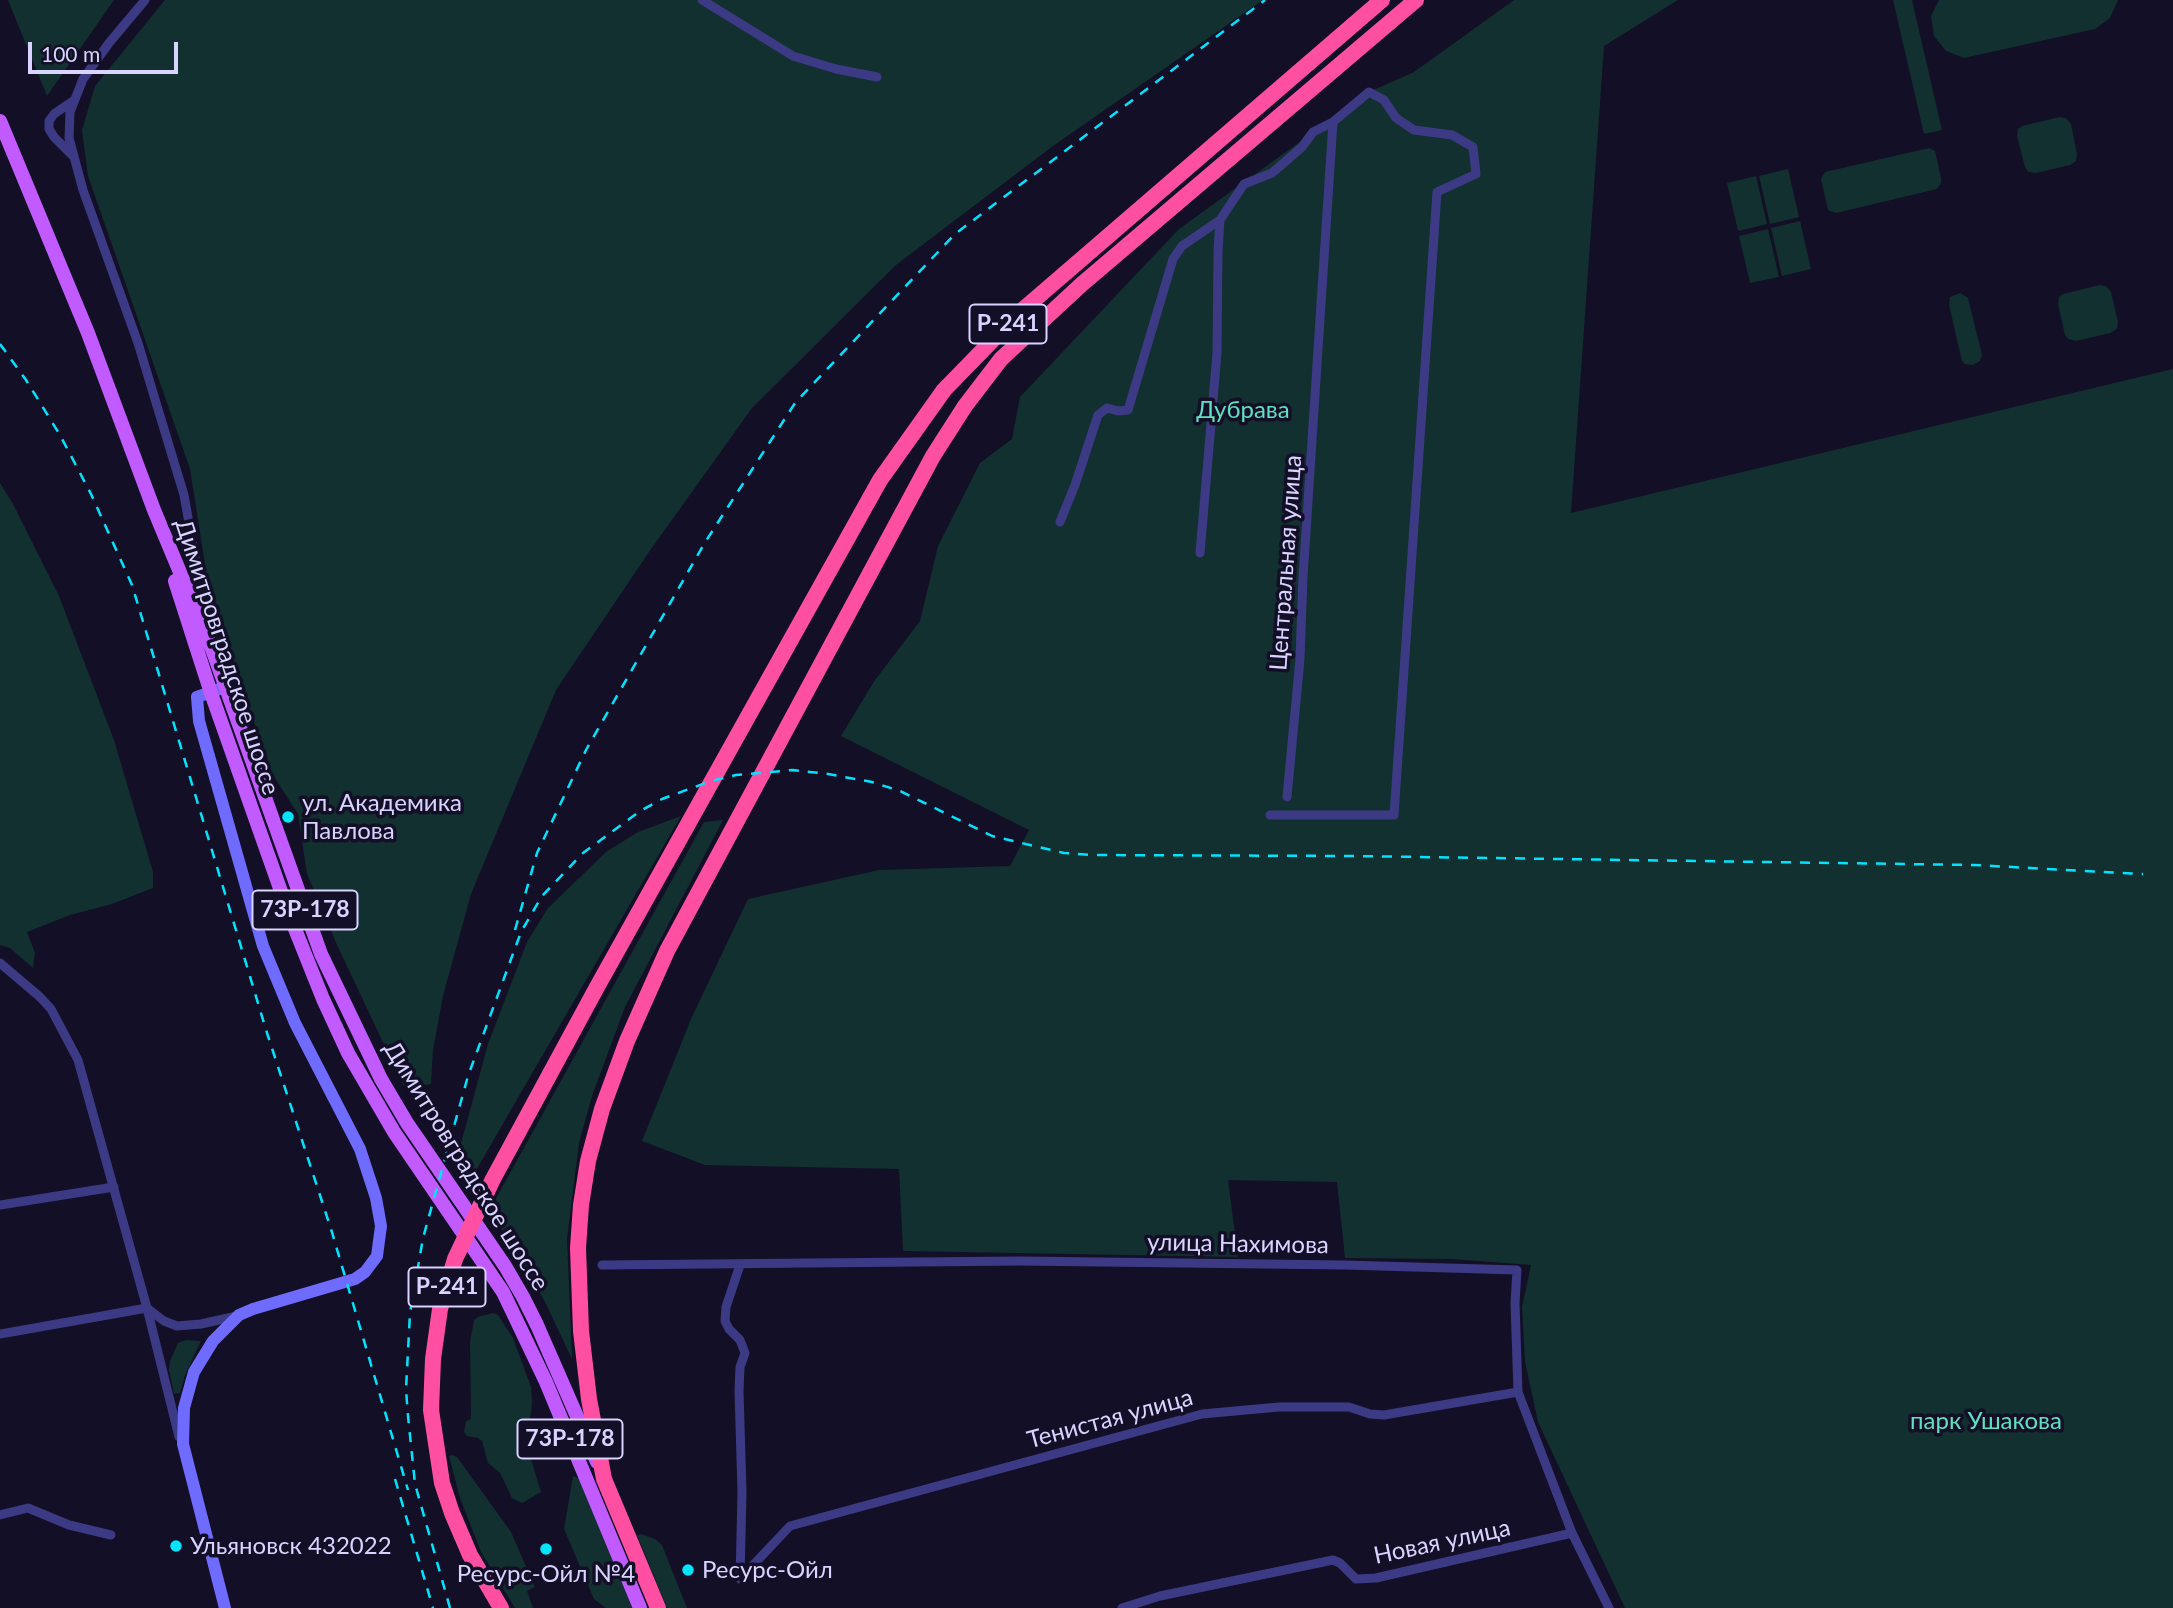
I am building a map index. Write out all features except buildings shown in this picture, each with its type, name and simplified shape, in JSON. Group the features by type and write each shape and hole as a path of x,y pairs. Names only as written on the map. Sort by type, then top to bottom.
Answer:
{"highway":[{"name":"Р-241","path":"501,1608 470,1555 452,1513 442,1483 431,1410 433,1359 440,1309 455,1259 493,1179 880,480 944,390 1018,313 1382,0"},
{"name":"Р-241","path":"604,1479 589,1399 581,1331 578,1248 588,1161 602,1109 627,1041 667,951 933,456 965,406 1001,359 1082,284 1416,0"},
{"name":"Димитровградское шоссе","path":"604,1479 658,1608"}],"main road":[{"name":"Димитровградское шоссе","path":"0,121 88,332 218,690 321,954 368,1054 407,1122 505,1266 537,1325 604,1479"},
{"name":"Димитровградское шоссе","path":"154,510 212,649 218,690 289,914 323,999 348,1053 394,1132 492,1275 521,1328 640,1608"}],"street":[{"path":"145,0 83,79 73,101 69,124 72,155 138,343 184,495 212,649"},
{"path":"702,0 793,55 836,69 877,77"},
{"path":"1060,522 1097,415 1107,408 1128,410 1173,259 1182,246 1220,220 1244,184 1272,173 1302,146 1313,132 1333,122 1369,92 1384,100 1396,118 1414,130 1452,135 1473,147 1476,174 1437,192 1394,815 1270,816"},
{"path":"72,155 54,137 49,129 49,121 54,114 73,101"},
{"name":"Центральная улица","path":"1287,797 1300,659 1333,122"},
{"path":"1200,553 1216,353 1220,220"},
{"path":"170,549 181,558 195,551"},
{"path":"0,1334 147,1308 164,1321 177,1326 201,1324 239,1315 360,1276 370,1268 377,1256 381,1226 376,1198 359,1149 290,1013 263,946 199,721 197,697 218,690"},
{"path":"0,963 51,1009 78,1060 147,1308 225,1608"},
{"path":"0,1205 114,1187"},
{"name":"улица Нахимова","path":"602,1265 1020,1261 1517,1270 1515,1303 1518,1392 1572,1533 1609,1608"},
{"name":"Тенистая улица","path":"740,1265 726,1307 725,1321 740,1340 745,1353 740,1367 740,1579 790,1525 1202,1414 1279,1407 1349,1407 1370,1414 1384,1415 1518,1392"},
{"path":"186,1462 182,1426 194,1372 225,1327 239,1315"},
{"path":"0,1515 28,1508 69,1525 111,1535"},
{"name":"Новая улица","path":"1122,1608 1160,1596 1333,1560 1340,1563 1356,1579 1376,1578 1572,1533"}],"green space":[{"path":"8,0 114,0 47,96"},
{"path":"165,0 1263,0 1053,146 896,265 752,408 649,552 556,690 471,894 443,996 433,1050 431,1084 405,1089 337,945 307,874 298,814 273,775 211,602 190,469 88,176 82,130 95,86"},
{"path":"1514,0 1678,0 1604,46 1571,513 2173,369 2173,1608 1625,1608 1538,1422 1525,1362 1522,1307 1531,1265 1452,1259 1345,1258 1337,1182 1228,1180 1238,1257 903,1251 899,1169 705,1165 642,1141 691,1019 748,899 879,870 1010,866 1029,830 841,736 875,680 920,621 938,546 980,463 1012,439 1020,397 1179,229 1369,92 1414,72"},
{"path":"1893,0 1912,0 1942,130 1924,134"},
{"path":"1939,0 2118,0 2110,18 2095,29 1964,58 1946,51 1934,36 1931,16"},
{"path":"2060,117 2066,118 2071,124 2076,161 2070,165 2036,173 2028,172 2017,136 2018,129"},
{"path":"1929,148 1935,151 1941,178 1937,189 1836,213 1828,210 1821,179 1825,172"},
{"path":"1788,169 1799,217 1770,224 1759,176"},
{"path":"1756,176 1767,224 1738,231 1727,183"},
{"path":"1800,221 1811,269 1782,276 1771,228"},
{"path":"1768,229 1779,277 1750,283 1739,236"},
{"path":"2100,285 2106,286 2111,292 2118,322 2117,329 2076,341 2068,339 2058,304 2059,297"},
{"path":"1960,293 1968,298 1982,355 1980,361 1973,365 1962,361 1949,305 1950,297"},
{"path":"0,483 59,596 114,740 153,872 153,888 27,932 35,953 33,968 10,948 0,945"},
{"path":"681,816 471,1179 457,1158 488,1044 527,942 548,908 606,852 638,832"},
{"path":"723,820 625,1007 592,1096 579,1143 567,1239 572,1359 545,1302 489,1211 704,822"},
{"path":"493,1313 498,1315 513,1338 531,1387 527,1446 541,1492 522,1503 512,1498 500,1473 488,1463 482,1441 467,1436 464,1432 466,1421 471,1419 470,1342 474,1320"},
{"path":"186,1340 201,1341 185,1375 180,1393 174,1394 170,1361 178,1343"},
{"path":"449,1456 457,1457 511,1532 535,1587 527,1591 533,1608 515,1608 481,1552 460,1498"},
{"path":"573,1476 580,1479 632,1608 606,1608 594,1599 564,1529"},
{"path":"641,1534 662,1545 687,1608 667,1608 637,1535"}],"railway":[{"path":"515,930 537,853 586,750 704,544 795,403 955,234 1265,0"},
{"path":"0,344 60,435 91,494 132,585 267,1033 331,1229 408,1490"},
{"path":"450,1608 415,1484 406,1389 410,1313 423,1238 468,1076 521,932 542,896 583,853 640,811 662,799 736,775 793,770 872,782 900,791 992,836 1064,853 1974,865 2143,874"},
{"path":"395,1479 433,1608"}],"place":[{"name":"ул. Академика Павлова","path":"288,817"},
{"name":"Ульяновск 432022","path":"176,1546"},
{"name":"Ресурс-Ойл №4","path":"546,1549"},
{"name":"Ресурс-Ойл","path":"688,1570"}],"park label":[{"name":"Дубрава","path":"1243,410"},
{"name":"парк Ушакова","path":"1986,1421"}]}
